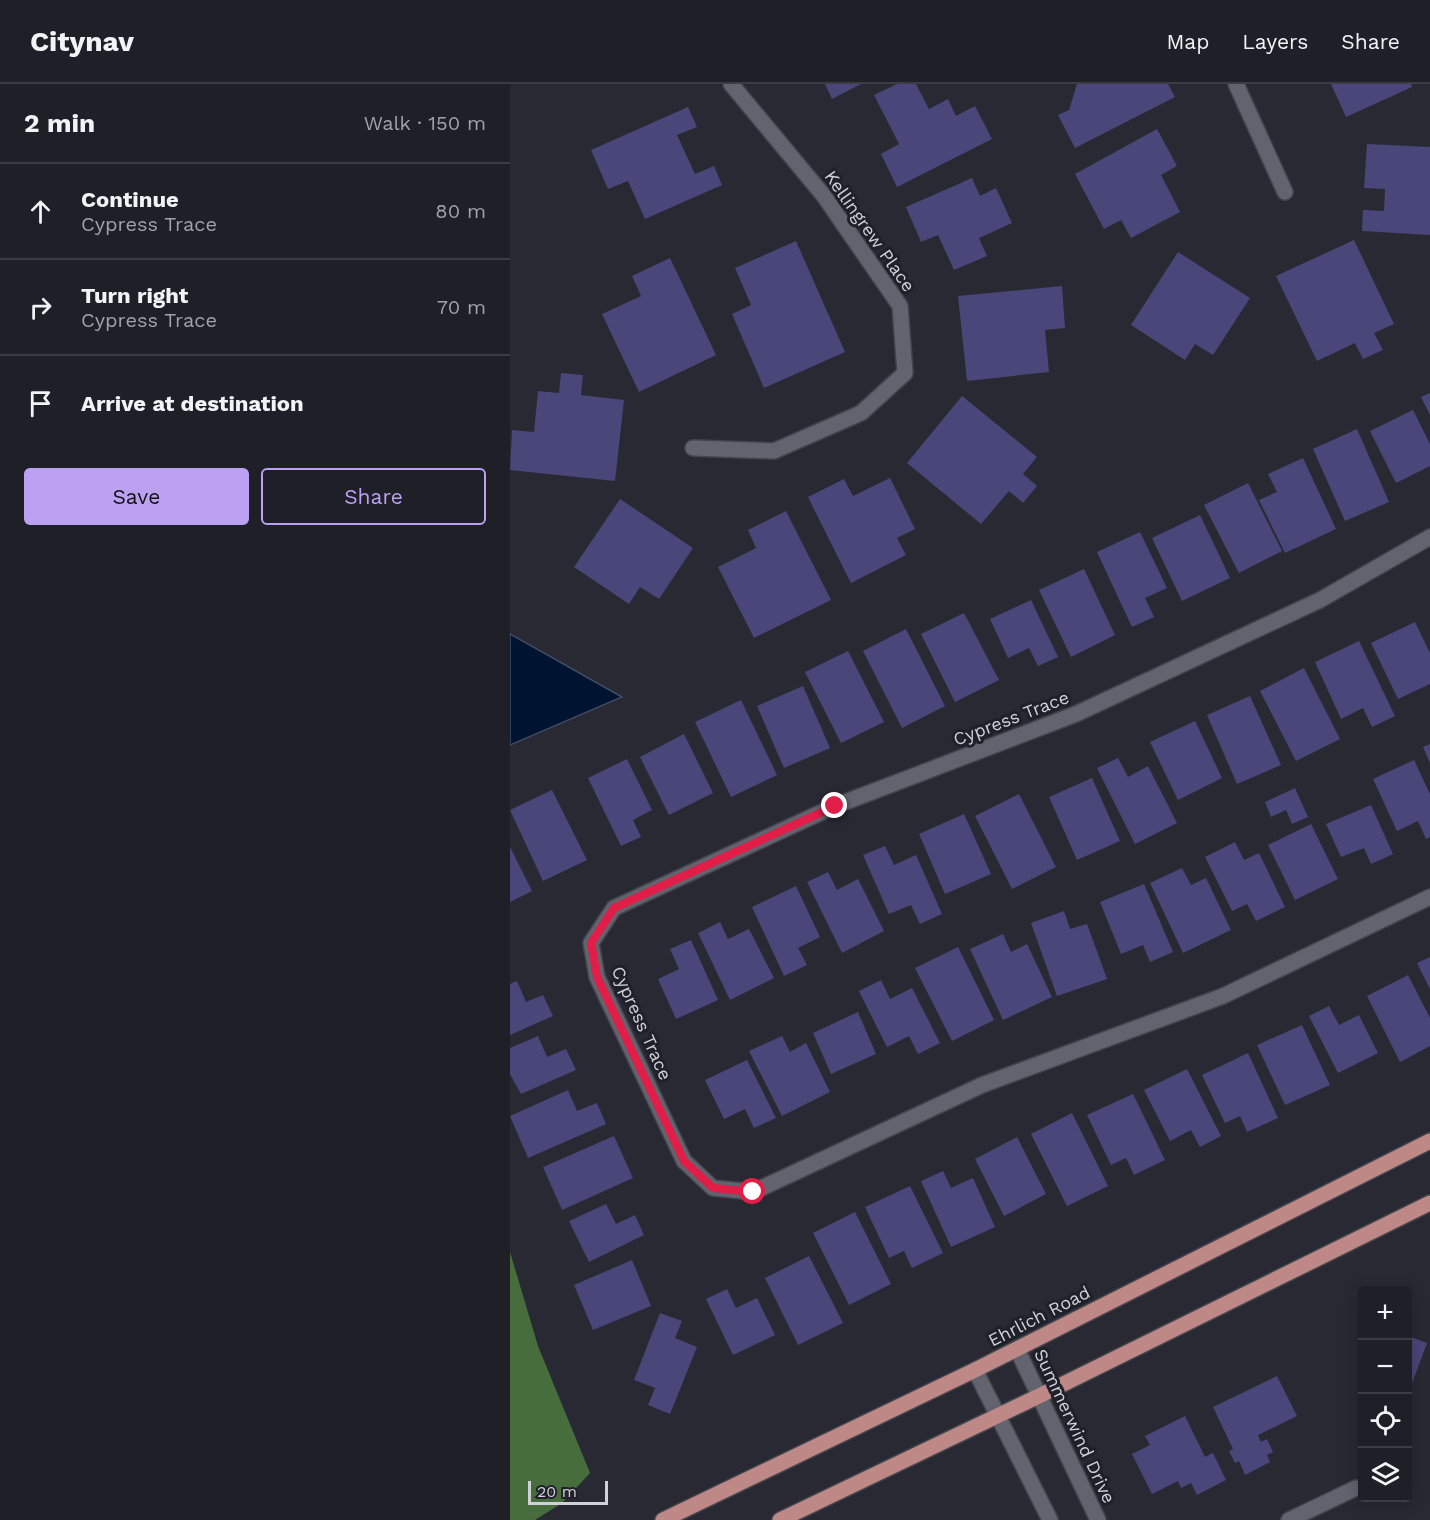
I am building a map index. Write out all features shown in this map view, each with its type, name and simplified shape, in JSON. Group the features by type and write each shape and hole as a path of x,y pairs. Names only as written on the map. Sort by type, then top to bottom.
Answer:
{"main road":[{"name":"Ehrlich Road","path":"663,1520 975,1370 1430,1141"},
{"path":"780,1520 998,1416 1430,1203"}],"street":[{"name":"Kellingrew Place","path":"693,448 774,450 861,413 905,373 900,306 824,196 731,84"},
{"path":"1236,84 1285,192"},
{"name":"Cypress Trace","path":"1430,537 1320,600 1076,714 835,806 614,908 591,943 597,977 684,1161 713,1188 753,1192 982,1085 1223,996 1430,897"},
{"name":"Summerwind Drive","path":"1017,1349 1098,1520"},
{"path":"975,1370 1050,1520"},
{"path":"1289,1520 1356,1488"}],"green space":[{"path":"510,1252 538,1346 590,1473 562,1503 535,1520 510,1520"}],"water":[{"path":"510,634 622,697 510,745"}],"building":[{"path":"825,84 861,84 832,99"},
{"path":"897,84 916,84 929,109 948,99 956,116 975,106 992,139 897,187 881,154 899,144 874,95"},
{"path":"1077,84 1168,84 1175,97 1075,148 1058,115 1069,110"},
{"path":"1331,84 1411,84 1412,87 1346,117"},
{"path":"688,107 697,127 677,135 695,174 714,166 722,185 645,219 628,181 608,189 591,150"},
{"path":"1157,129 1177,166 1161,175 1180,212 1131,238 1121,220 1104,229 1075,174"},
{"path":"1367,144 1430,147 1430,235 1362,231 1363,210 1384,211 1385,189 1364,188"},
{"path":"972,178 980,196 996,188 1012,223 979,238 987,256 954,270 938,235 921,242 906,207"},
{"path":"1354,240 1394,324 1374,333 1383,350 1363,359 1355,343 1317,361 1276,276"},
{"path":"796,241 845,352 764,388 732,314 751,305 735,268"},
{"path":"1178,252 1250,298 1213,355 1195,344 1185,360 1131,325"},
{"path":"670,258 716,355 639,392 602,314 641,296 632,276"},
{"path":"1062,286 1065,328 1045,330 1049,372 967,381 958,296"},
{"path":"561,373 583,375 581,395 624,400 615,481 510,470 512,430 534,432 538,391 559,393"},
{"path":"1430,393 1430,415 1421,397"},
{"path":"962,396 1037,457 1023,474 1037,486 1023,503 1009,491 981,524 907,463"},
{"path":"1413,410 1430,444 1430,466 1396,483 1370,431"},
{"path":"1357,429 1389,502 1345,521 1313,449"},
{"path":"1303,458 1336,529 1285,553 1259,500 1277,492 1268,474"},
{"path":"890,478 915,529 897,538 906,555 851,583 808,497 844,479 853,496"},
{"path":"1248,483 1282,551 1239,573 1204,505"},
{"path":"620,499 693,548 659,599 640,587 629,604 574,567"},
{"path":"786,511 831,600 754,638 718,567 756,548 748,530"},
{"path":"1200,515 1230,578 1182,601 1152,538"},
{"path":"1140,532 1167,588 1145,598 1154,617 1132,627 1097,552"},
{"path":"1084,569 1115,635 1071,657 1039,590"},
{"path":"1031,600 1058,657 1038,666 1029,648 1008,658 990,619"},
{"path":"964,613 999,680 955,702 921,634"},
{"path":"1415,622 1430,653 1430,684 1398,699 1371,643"},
{"path":"906,629 945,706 902,728 863,651"},
{"path":"1359,641 1395,716 1372,727 1363,708 1341,719 1315,662"},
{"path":"848,651 884,722 841,743 805,672"},
{"path":"1304,668 1340,739 1296,761 1260,691"},
{"path":"803,686 830,748 784,768 757,706"},
{"path":"1250,696 1281,765 1237,784 1207,715"},
{"path":"741,700 777,775 731,797 695,722"},
{"path":"1195,721 1222,778 1178,800 1150,742"},
{"path":"684,734 713,793 669,815 640,757"},
{"path":"1430,744 1430,763 1423,747"},
{"path":"1118,758 1128,777 1148,766 1177,823 1135,844 1097,768"},
{"path":"627,759 652,810 633,820 641,837 621,846 588,778"},
{"path":"1414,760 1430,794 1430,837 1426,839 1418,821 1397,831 1373,779"},
{"path":"1092,778 1120,841 1077,860 1049,797"},
{"path":"1295,788 1308,817 1292,824 1286,810 1271,817 1265,802"},
{"path":"552,790 587,860 543,881 510,810"},
{"path":"1019,794 1056,867 1012,889 975,816"},
{"path":"1371,805 1393,854 1371,864 1364,848 1341,857 1326,824"},
{"path":"964,814 991,874 945,894 919,834"},
{"path":"1311,824 1338,879 1295,900 1268,845"},
{"path":"1235,842 1244,860 1259,853 1285,907 1256,921 1247,904 1232,911 1205,857"},
{"path":"885,846 894,865 916,855 942,914 920,924 911,905 889,914 863,855"},
{"path":"510,847 532,891 510,902"},
{"path":"1182,868 1191,885 1206,878 1231,930 1183,953 1150,883"},
{"path":"828,872 837,890 858,879 884,931 842,953 807,882"},
{"path":"1144,884 1173,952 1150,962 1143,945 1121,954 1100,902"},
{"path":"796,886 820,937 798,948 807,965 784,976 752,907"},
{"path":"1064,911 1070,929 1087,924 1107,979 1057,996 1031,923"},
{"path":"720,922 728,939 749,929 774,978 730,1000 698,933"},
{"path":"1003,934 1011,952 1027,944 1052,997 1003,1020 970,949"},
{"path":"691,940 718,1000 676,1019 658,979 679,969 670,949"},
{"path":"958,947 994,1020 952,1041 915,968"},
{"path":"1430,957 1430,989 1417,963"},
{"path":"1408,975 1430,1018 1430,1046 1400,1062 1367,996"},
{"path":"881,980 890,999 912,988 940,1043 918,1054 909,1036 887,1047 859,991"},
{"path":"517,981 526,1002 543,995 553,1016 510,1035 510,984"},
{"path":"1329,1006 1339,1025 1359,1015 1378,1053 1338,1073 1309,1016"},
{"path":"858,1012 876,1054 831,1074 813,1033"},
{"path":"1302,1025 1330,1085 1285,1105 1257,1045"},
{"path":"538,1036 547,1057 566,1049 576,1070 521,1094 510,1074 510,1048"},
{"path":"782,1036 790,1052 806,1043 830,1092 782,1116 749,1051"},
{"path":"1248,1053 1278,1118 1247,1132 1240,1116 1225,1123 1202,1075"},
{"path":"747,1060 776,1118 754,1128 745,1109 724,1119 705,1080"},
{"path":"1187,1069 1221,1136 1200,1147 1191,1130 1170,1141 1144,1090"},
{"path":"568,1090 577,1111 597,1103 606,1124 528,1158 510,1116"},
{"path":"1133,1094 1165,1160 1134,1175 1126,1158 1111,1165 1087,1115"},
{"path":"1072,1113 1108,1186 1067,1206 1031,1134"},
{"path":"614,1136 633,1178 562,1210 543,1167"},
{"path":"1017,1137 1046,1194 1004,1216 975,1159"},
{"path":"943,1171 951,1188 973,1178 995,1227 951,1247 921,1181"},
{"path":"910,1186 943,1253 912,1268 904,1251 889,1258 865,1207"},
{"path":"606,1204 616,1224 635,1215 644,1235 589,1262 569,1221"},
{"path":"855,1212 891,1284 849,1305 813,1233"},
{"path":"809,1256 843,1323 798,1345 765,1278"},
{"path":"632,1260 651,1306 593,1330 574,1285"},
{"path":"727,1289 736,1308 757,1298 775,1335 733,1355 706,1299"},
{"path":"660,1313 682,1321 675,1338 697,1347 670,1414 648,1405 655,1388 634,1380"},
{"path":"1412,1337 1427,1343 1412,1383"},
{"path":"1277,1376 1297,1416 1258,1435 1261,1442 1267,1439 1273,1452 1267,1455 1270,1462 1245,1475 1239,1461 1235,1463 1229,1451 1233,1449 1213,1407"},
{"path":"1185,1416 1205,1457 1213,1453 1226,1480 1197,1495 1191,1483 1181,1488 1178,1481 1152,1494 1132,1454 1150,1445 1145,1436"}],"route":[{"path":"753,1192 713,1188 684,1161 597,977 591,943 614,908 835,806"}]}
